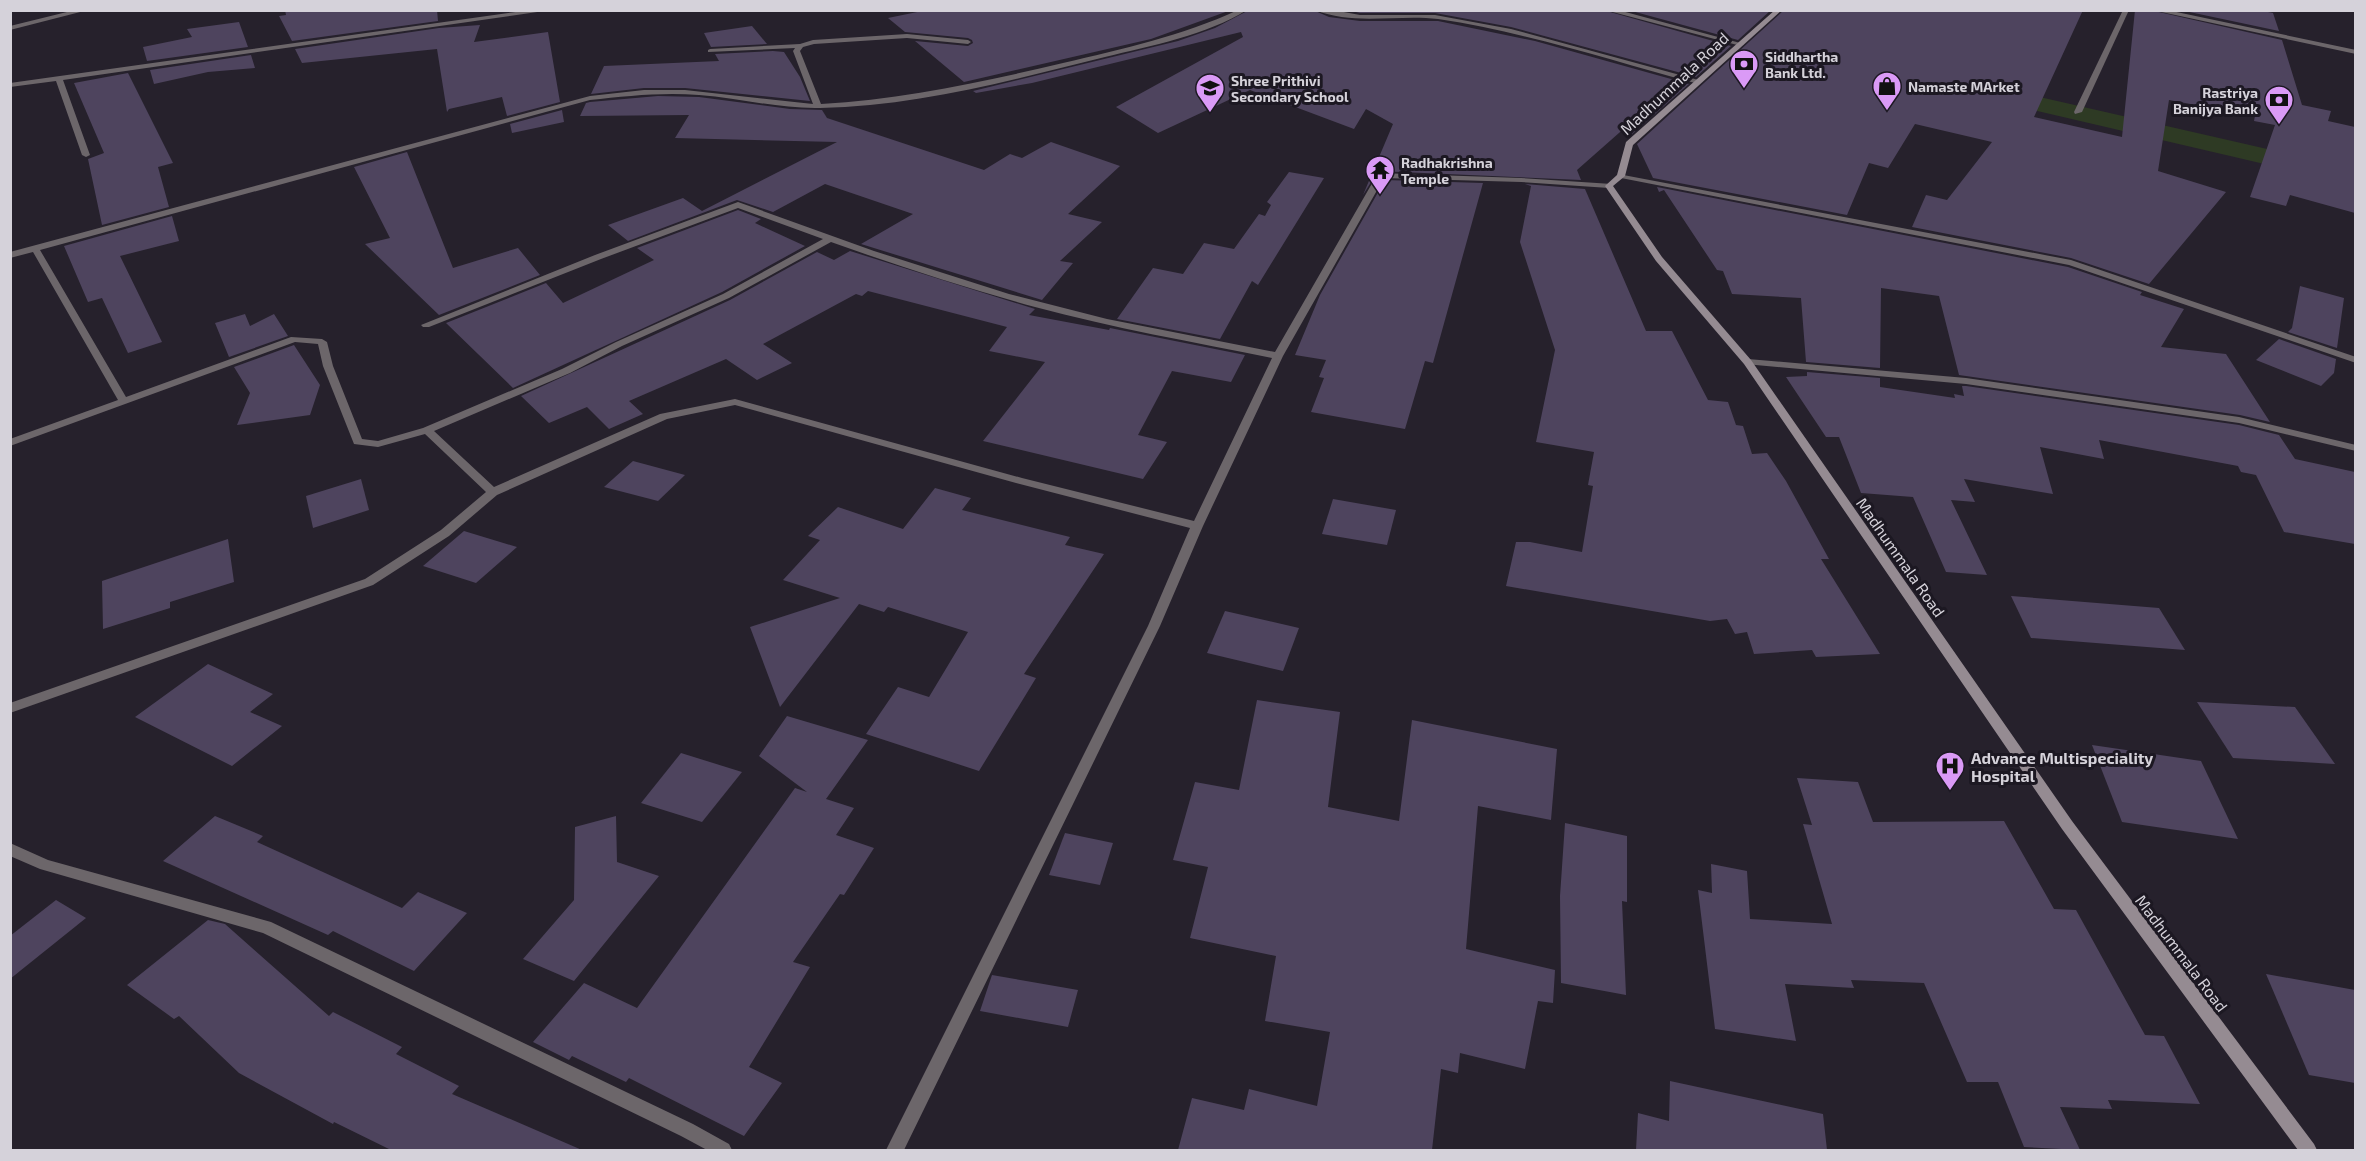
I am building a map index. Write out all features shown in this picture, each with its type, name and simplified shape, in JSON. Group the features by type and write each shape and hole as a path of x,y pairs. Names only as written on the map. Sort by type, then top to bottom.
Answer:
{"street":[{"path":"10,28 85,10"},
{"path":"10,85 548,10"},
{"path":"10,255 591,98 655,91 699,93 818,106 872,103 1008,78 1146,45 1225,20 1245,10"},
{"path":"1318,10 1360,17 1435,17 1511,31 1698,81"},
{"path":"1608,10 1741,44"},
{"name":"Madhummala Road","path":"1621,176 1629,144 1779,10"},
{"path":"2078,112 2126,10"},
{"path":"2155,10 2355,52"},
{"path":"710,51 801,46 813,42 907,36 968,42"},
{"path":"801,46 796,51 818,106"},
{"path":"59,79 86,155"},
{"path":"895,1150 1154,626 1197,526 1278,356 1380,174 1609,186 1621,176 2071,263 2355,360"},
{"name":"Madhummala Road","path":"1609,186 1659,260 1748,362 2067,825 2308,1150"},
{"path":"426,325 598,257 738,206 829,239 1008,297 1129,326 1278,356"},
{"path":"10,442 294,339 322,342 328,366 358,442 378,444 427,430 566,370 726,296 829,239"},
{"path":"35,248 123,400"},
{"path":"1748,362 1978,382 2238,420 2355,448"},
{"path":"12,704 369,582 445,533 493,492 664,417 735,402 1020,481 1197,526"},
{"path":"427,430 493,492"},
{"path":"10,849 45,865 266,927 687,1130 723,1150"}],"green space":[{"path":"1781,38 2355,169 2355,185 1981,98"}],"building":[{"path":"285,10 437,10 438,21 292,41 279,16 286,15"},
{"path":"927,10 1231,10 1151,39 964,82 915,41 968,46 973,43 972,40 905,32 888,18"},
{"path":"1249,10 1313,10 1329,17 1360,21 1438,21 1535,41 1689,84 1632,134 1628,125 1577,170 1581,180 1378,171 1363,195 1393,124 1366,109 1354,129 1250,90 1158,133 1116,107 1243,37 1241,32 1032,83 976,93 973,91 1178,41 1215,28"},
{"path":"1348,10 1603,10 1731,46 1696,77 1511,27 1435,13 1360,13"},
{"path":"1628,10 1771,10 1738,40"},
{"path":"1784,10 2083,10 2034,117 2122,137 2135,10 2150,10 2282,40 2302,105 2331,111 2328,121 2355,127 2355,213 2290,195 2286,206 2250,197 2275,125 2254,121 2255,116 2169,100 2158,171 2226,192 2149,284 2071,258 1912,227 1926,195 1947,200 1992,142 1915,124 1888,168 1869,163 1847,215 1653,178 1637,144"},
{"path":"2180,10 2258,10 2273,13 2279,31"},
{"path":"239,22 248,47 147,61 143,47 192,37 187,29"},
{"path":"480,25 474,42 548,32 560,102 507,116 502,97 449,109 447,112 437,49 302,63 295,49 439,28"},
{"path":"752,26 767,44 711,47 704,33"},
{"path":"784,52 800,77 810,101 685,88 644,88 591,94 604,66 719,61 715,54"},
{"path":"251,55 255,68 208,72 154,84 150,70"},
{"path":"128,73 173,163 158,167 169,207 102,225 88,159 104,153 74,83"},
{"path":"658,96 699,97 790,109 822,110 827,118 984,170 1010,154 1022,158 1051,142 1120,166 1068,214 1102,222 1060,261 1073,263 1042,300 861,244 913,214 825,184 773,212 737,200 628,241 608,225 683,198 702,211 837,142 675,138 689,115 580,116 586,103"},
{"path":"562,110 564,122 512,133 510,124"},
{"path":"407,152 453,268 518,248 540,275 439,315 365,244 390,238 354,167"},
{"path":"1289,172 1324,178 1258,285 1252,281 1220,339 1117,319 1153,268 1183,274 1204,243 1234,249 1259,214 1265,216 1271,205 1267,202"},
{"path":"1385,180 1483,183 1433,363 1425,361 1405,429 1311,412 1324,378 1319,377 1326,360 1295,355 1320,295"},
{"path":"1525,184 1585,189 1646,331 1672,331 1708,400 1728,402 1736,425 1743,426 1752,454 1767,453 1786,481 1829,559 1821,559 1880,654 1816,657 1812,650 1754,654 1747,632 1735,634 1727,619 1710,621 1506,586 1516,542 1530,542 1582,552 1593,486 1588,485 1594,452 1536,442 1555,350 1520,242 1531,186"},
{"path":"1657,187 2068,267 2142,292 2140,295 2184,309 2161,347 2226,354 2270,422 2240,415 1959,375 1939,296 1881,288 1880,368 1806,362 1801,298 1732,294 1723,271 1717,270 1664,190 1659,192"},
{"path":"738,210 761,219 755,223 805,246 722,292 513,388 446,323 546,283 563,303 654,260 637,248"},
{"path":"172,216 179,241 120,256 162,342 128,353 102,298 88,302 64,246"},
{"path":"850,251 1035,309 1029,315 1109,330 1110,328 1245,355 1231,382 1172,371 1138,435 1167,442 1143,479 983,441 1045,362 989,351 1007,327 868,291 862,296 856,294 763,344 792,363 757,380 726,359 629,401 643,414 609,429 587,407 549,423 521,396 730,300 817,252 834,260"},
{"path":"2300,286 2344,298 2337,348 2288,332 2292,328"},
{"path":"245,314 250,326 274,314 288,336 229,357 215,323"},
{"path":"2279,339 2336,359 2334,373 2321,386 2256,360"},
{"path":"294,345 320,385 310,415 237,425 250,393 234,367"},
{"path":"1807,372 1880,378 1880,387 1955,398 1954,394 1964,396 1962,386 1966,386 2239,425 2279,435 2295,459 2355,472 2355,544 2284,532 2256,475 2241,472 2238,466 2099,440 2104,459 2040,447 2053,494 1964,479 1975,502 1951,500 1987,575 1946,572 1913,497 1861,493 1839,437 1826,437 1786,377 1807,376"},
{"path":"633,461 685,475 658,501 604,487"},
{"path":"361,479 369,510 313,528 306,496"},
{"path":"935,488 971,498 962,510 1070,537 1065,545 1104,554 1024,674 1036,678 979,771 866,734 898,687 929,697 968,632 888,607 884,612 859,604 780,707 750,627 840,598 783,580 820,540 808,536 838,507 903,529"},
{"path":"1333,499 1396,510 1387,545 1322,534"},
{"path":"464,531 517,547 476,583 423,566"},
{"path":"228,539 234,582 170,602 170,608 103,629 102,581"},
{"path":"2011,596 2159,608 2185,650 2031,638"},
{"path":"1225,611 1299,628 1283,671 1207,653"},
{"path":"208,664 273,694 250,712 282,726 232,766 135,717"},
{"path":"1257,700 1340,712 1328,807 1399,821 1412,720 1557,749 1551,820 1478,806 1466,949 1555,970 1553,1003 1538,1001 1525,1069 1460,1053 1458,1073 1441,1069 1432,1150 1178,1150 1192,1098 1244,1110 1249,1089 1317,1106 1330,1032 1265,1021 1276,956 1190,938 1208,867 1173,860 1195,782 1239,790"},
{"path":"2197,702 2295,707 2335,764 2233,758"},
{"path":"787,716 868,740 826,799 854,808 836,835 874,848 844,895 840,894 793,962 810,967 749,1067 782,1083 744,1136 629,1078 626,1082 572,1056 569,1060 533,1042 584,983 637,1008 795,788 807,792 759,756"},
{"path":"2092,745 2201,761 2238,839 2122,822"},
{"path":"681,753 742,772 702,822 641,803"},
{"path":"1797,778 1858,782 1873,822 2004,821 2054,909 2076,910 2145,1035 2164,1036 2200,1104 2108,1100 2112,1109 2060,1107 2080,1150 2024,1147 1998,1082 1967,1082 1924,983 1851,980 1854,988 1785,984 1796,1041 1715,1029 1698,890 1712,893 1711,864 1747,871 1750,919 1832,924 1803,824 1812,825"},
{"path":"215,816 263,836 257,842 402,908 418,892 467,913 414,971 333,931 328,935 163,861"},
{"path":"616,816 617,862 659,876 574,981 523,959 574,900 575,827"},
{"path":"1565,823 1627,836 1627,902 1622,901 1626,995 1561,983 1560,896"},
{"path":"1065,833 1113,843 1100,885 1049,875"},
{"path":"56,900 86,918 10,979 10,936"},
{"path":"208,920 225,924 329,1016 333,1012 402,1047 396,1054 459,1086 452,1094 582,1150 391,1150 334,1122 333,1124 239,1073 179,1016 174,1019 127,985"},
{"path":"2266,974 2355,990 2355,1083 2309,1075"},
{"path":"992,975 1078,990 1068,1027 980,1011"},
{"path":"1670,1081 1823,1114 1827,1150 1636,1150 1638,1113 1669,1121"}],"place":[{"name":"Siddhartha Bank Ltd.","path":"1744,90"},
{"name":"Namaste MArket","path":"1887,112"},
{"name":"Shree Prithivi Secondary School","path":"1210,114"},
{"name":"Rastriya Banijya Bank","path":"2279,126"},
{"name":"Radhakrishna Temple","path":"1380,196"},
{"name":"Advance Multispeciality Hospital","path":"1950,792"}]}
